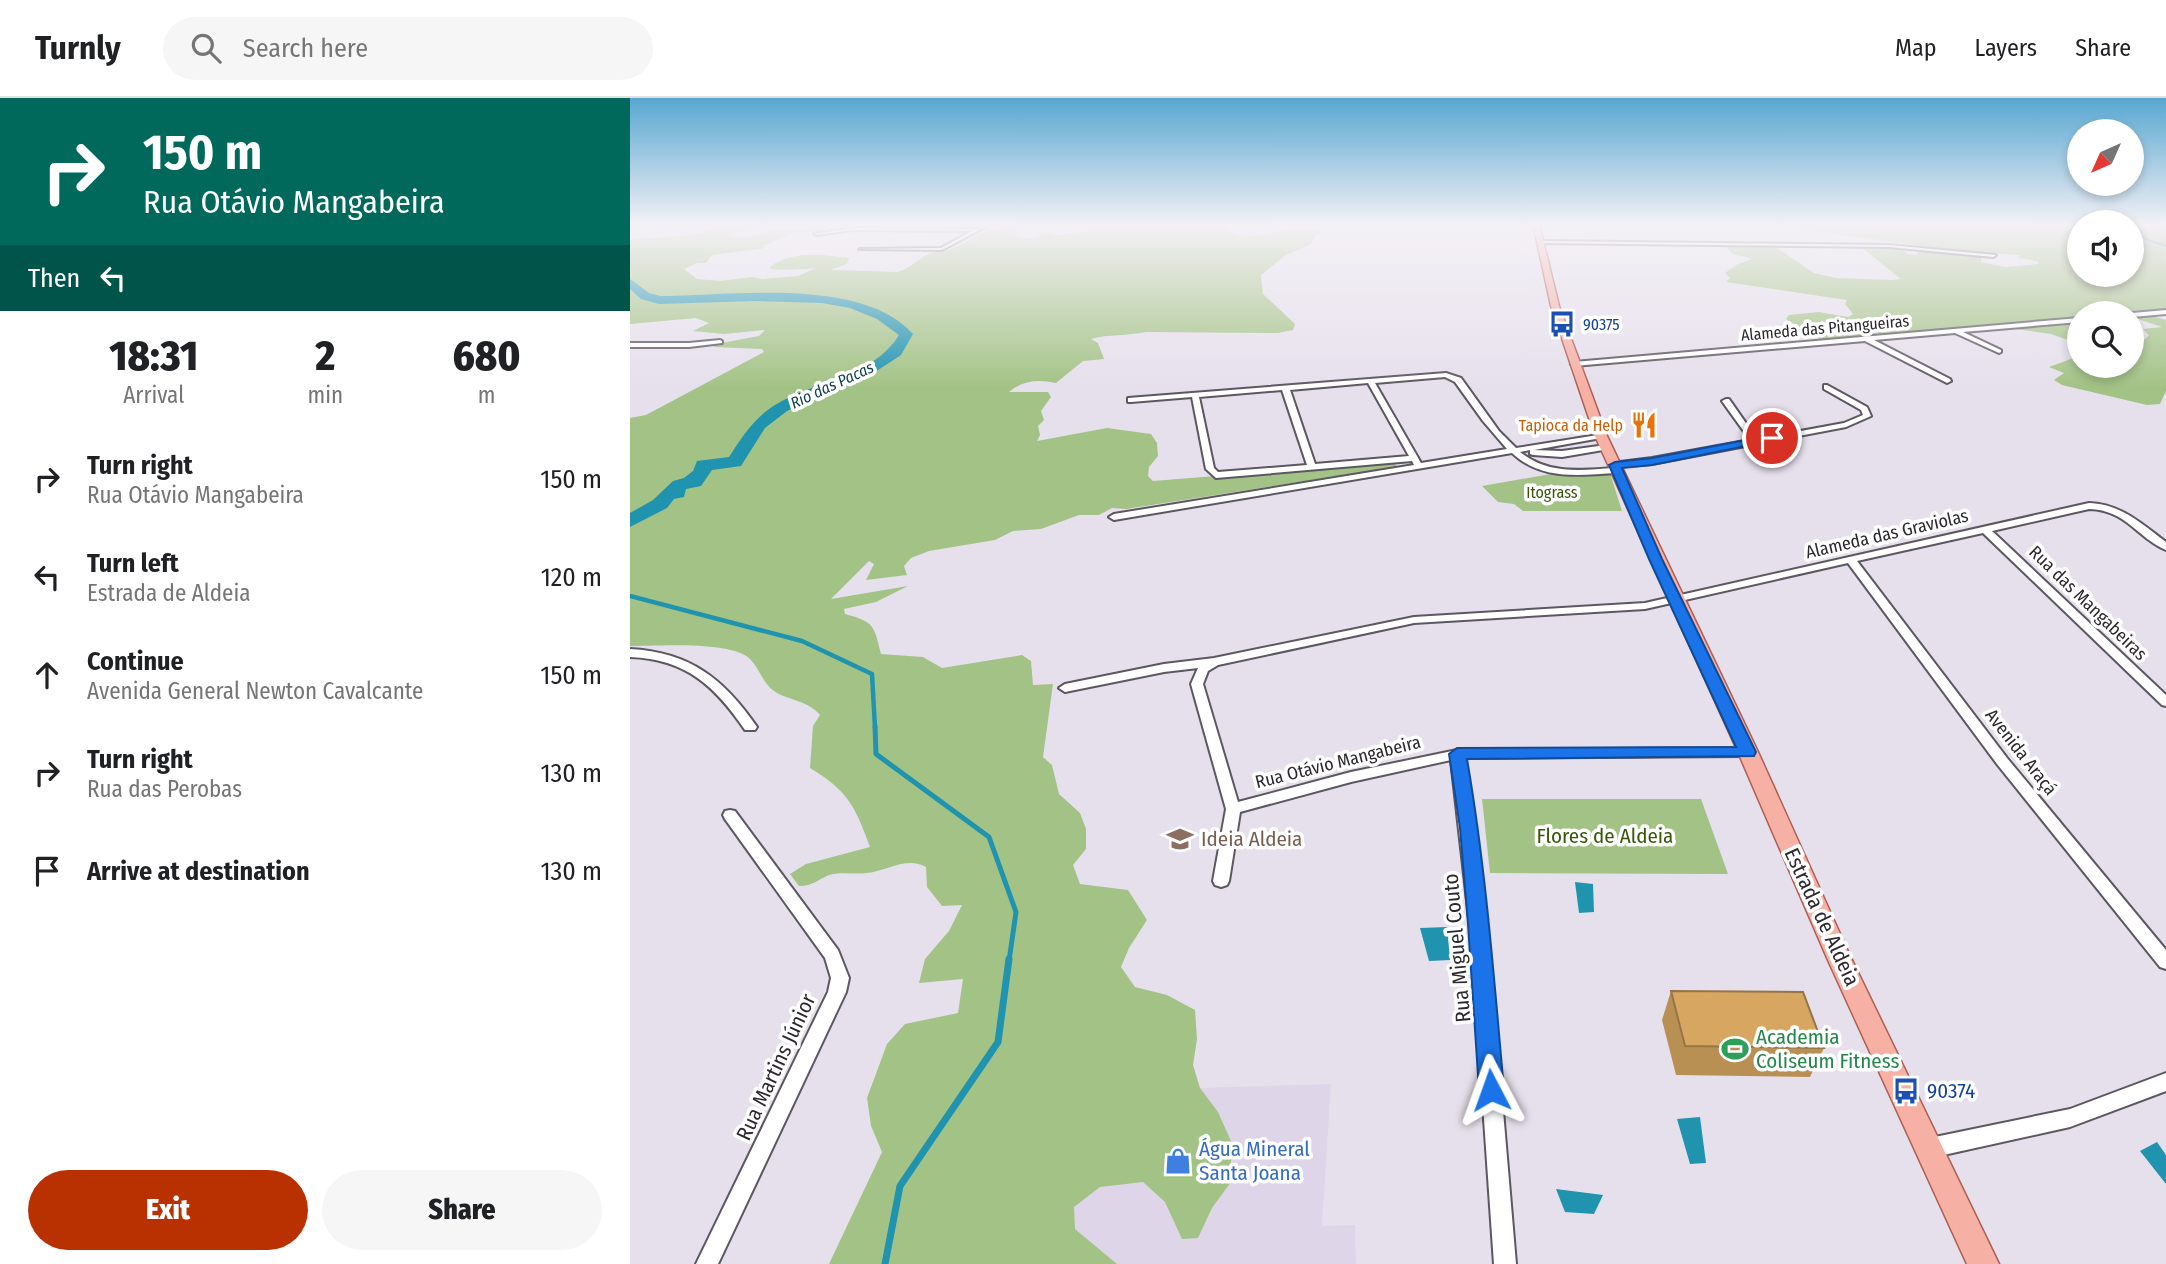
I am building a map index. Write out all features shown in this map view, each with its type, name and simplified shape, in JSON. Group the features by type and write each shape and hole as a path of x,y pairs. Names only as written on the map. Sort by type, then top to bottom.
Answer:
{"main road":[{"name":"Estrada de Aldeia","path":"1549,278 1574,365 1603,442 1748,752 1839,958 1983,1264"}],"street":[{"path":"2144,314 2166,312"},
{"name":"Alameda das Pitangueiras","path":"1574,365 2067,321"},
{"path":"1954,331 1999,351"},
{"path":"1865,338 1947,381"},
{"path":"630,345 720,342"},
{"path":"1131,400 1439,375 1455,378 1513,452 1532,465 1546,470 1616,468 1846,425 1867,416 1864,409 1827,387"},
{"path":"1370,381 1416,462"},
{"path":"1285,387 1312,467"},
{"path":"1195,395 1213,473 1229,476 1312,467 1401,464"},
{"path":"1726,401 1754,441"},
{"path":"1114,517 1401,464 1526,450 1554,455 1603,442"},
{"name":"Alameda das Graviolas","path":"1065,688 1177,666 1214,662 1414,620 1632,608 2089,506 2105,506"},
{"path":"2105,506 2123,515 2166,547"},
{"name":"Rua das Mangabeiras","path":"1986,530 2166,702"},
{"name":"Avenida Araçá","path":"1852,561 2030,797 2166,962"},
{"path":"630,653 669,657 689,664 716,686 750,727"},
{"path":"1214,662 1207,665 1198,677 1198,692 1233,809 1222,881"},
{"name":"Rua Otávio Mangabeira","path":"1233,809 1351,777 1457,754 1748,752"},
{"name":"Rua Miguel Couto","path":"1457,754 1469,828 1479,924 1505,1264"},
{"name":"Rua Martins Júnior","path":"707,1264 820,1029 837,992 840,978 832,955 730,815"},
{"path":"1930,1148 2070,1118 2166,1082"}],"shaded area":[{"name":"Água Mineral Santa Joana","path":"1331,1084 1322,1226 1355,1225 1356,1264 1003,1264 1200,1088"}],"green space":[{"path":"630,278 721,281 741,278 1261,278 1263,294 1295,324 1293,330 1278,333 1146,332 1091,339 1098,343 1104,359 1083,361 1056,383 1031,382 1009,392 1048,392 1051,397 1041,411 1044,420 1038,426 1040,435 1037,441 1107,428 1151,434 1157,443 1158,456 1149,467 1148,476 1153,481 1392,462 1397,466 1126,509 1112,508 1099,515 1079,515 1041,529 1013,531 995,540 929,551 911,558 904,566 907,575 866,580 874,564 869,561 831,599 908,586 876,602 844,609 845,614 872,626 881,654 923,657 942,668 1022,655 1031,661 1033,685 1053,684 1043,757 1052,765 1059,794 1080,813 1086,829 1086,849 1073,865 1080,884 1128,890 1147,920 1129,948 1121,967 1135,987 1167,995 1195,1010 1197,1039 1193,1065 1200,1088 1218,1112 1231,1141 1231,1182 1212,1208 1198,1238 1182,1239 1165,1202 1143,1182 1100,1187 1074,1207 1075,1229 1117,1264 829,1264 882,1152 871,1126 867,1098 887,1044 905,1024 958,1013 963,979 919,983 925,959 949,931 962,905 942,906 927,887 926,867 912,863 874,872 829,875 811,884 799,886 790,874 806,864 870,847 849,801 833,784 810,768 813,726 820,715 805,704 772,690 751,660 742,654 712,647 630,646 630,418 646,415 764,352 762,349 714,347 716,344 759,336 765,330 724,334 693,331 709,323 696,318 630,324"},
{"path":"1730,278 2067,278 2067,287 2144,287 2144,278 2166,278 2166,310 2144,311 2144,301 2067,301 2067,318 1821,340 1786,319 1789,315 1819,312 1848,317 1853,314 1845,304 1847,300 1726,282"},
{"path":"2144,316 2166,320 2166,391 2160,404 2147,405 2062,385 2054,380 2064,373 2049,367 2067,360 2067,378 2144,378 2144,339 2149,335 2144,329 2162,327 2144,321"},
{"path":"2067,323 2067,340 2051,334 2009,328"},
{"name":"Itograss","path":"1610,473 1622,511 1523,511 1514,504 1498,502 1482,486 1551,474"},
{"name":"Flores de Aldeia","path":"1482,799 1701,799 1728,874 1490,873"}],"water":[{"path":"1575,882 1593,884 1594,912 1579,913"},
{"path":"1447,927 1450,960 1429,961 1420,928"},
{"path":"1700,1117 1706,1163 1690,1164 1677,1119"},
{"path":"2157,1142 2166,1155 2166,1184 2140,1151"},
{"path":"1556,1189 1603,1195 1594,1214 1565,1212"}],"building":[{"path":"1671,991 1803,992 1824,1048 1685,1046"}],"waterway":[{"name":"Rio das Pacas","path":"630,283 645,296 659,300 755,297 822,299 853,305 882,317 906,334 896,352 870,369 781,408 759,425 735,462 704,465 701,474 693,478 694,482 680,485 675,490 677,493 668,494 660,504 630,521"},
{"path":"630,596 802,641 872,674 875,728"},
{"path":"875,726 876,754 989,837 1016,912 1009,961"},
{"path":"885,1264 900,1186 998,1042 1009,959"}],"place":[{"name":"90375","path":"1562,324"},
{"name":"Tapioca da Help","path":"1644,425"},
{"name":"Ideia Aldeia","path":"1180,839"},
{"name":"Academia Coliseum Fitness","path":"1735,1049"},
{"name":"90374","path":"1906,1091"},
{"name":"Água Mineral Santa Joana","path":"1178,1161"}],"route":[{"path":"1491,1090 1479,924 1469,828 1457,754 1748,752 1656,559 1615,465 1652,461 1772,438"}]}
